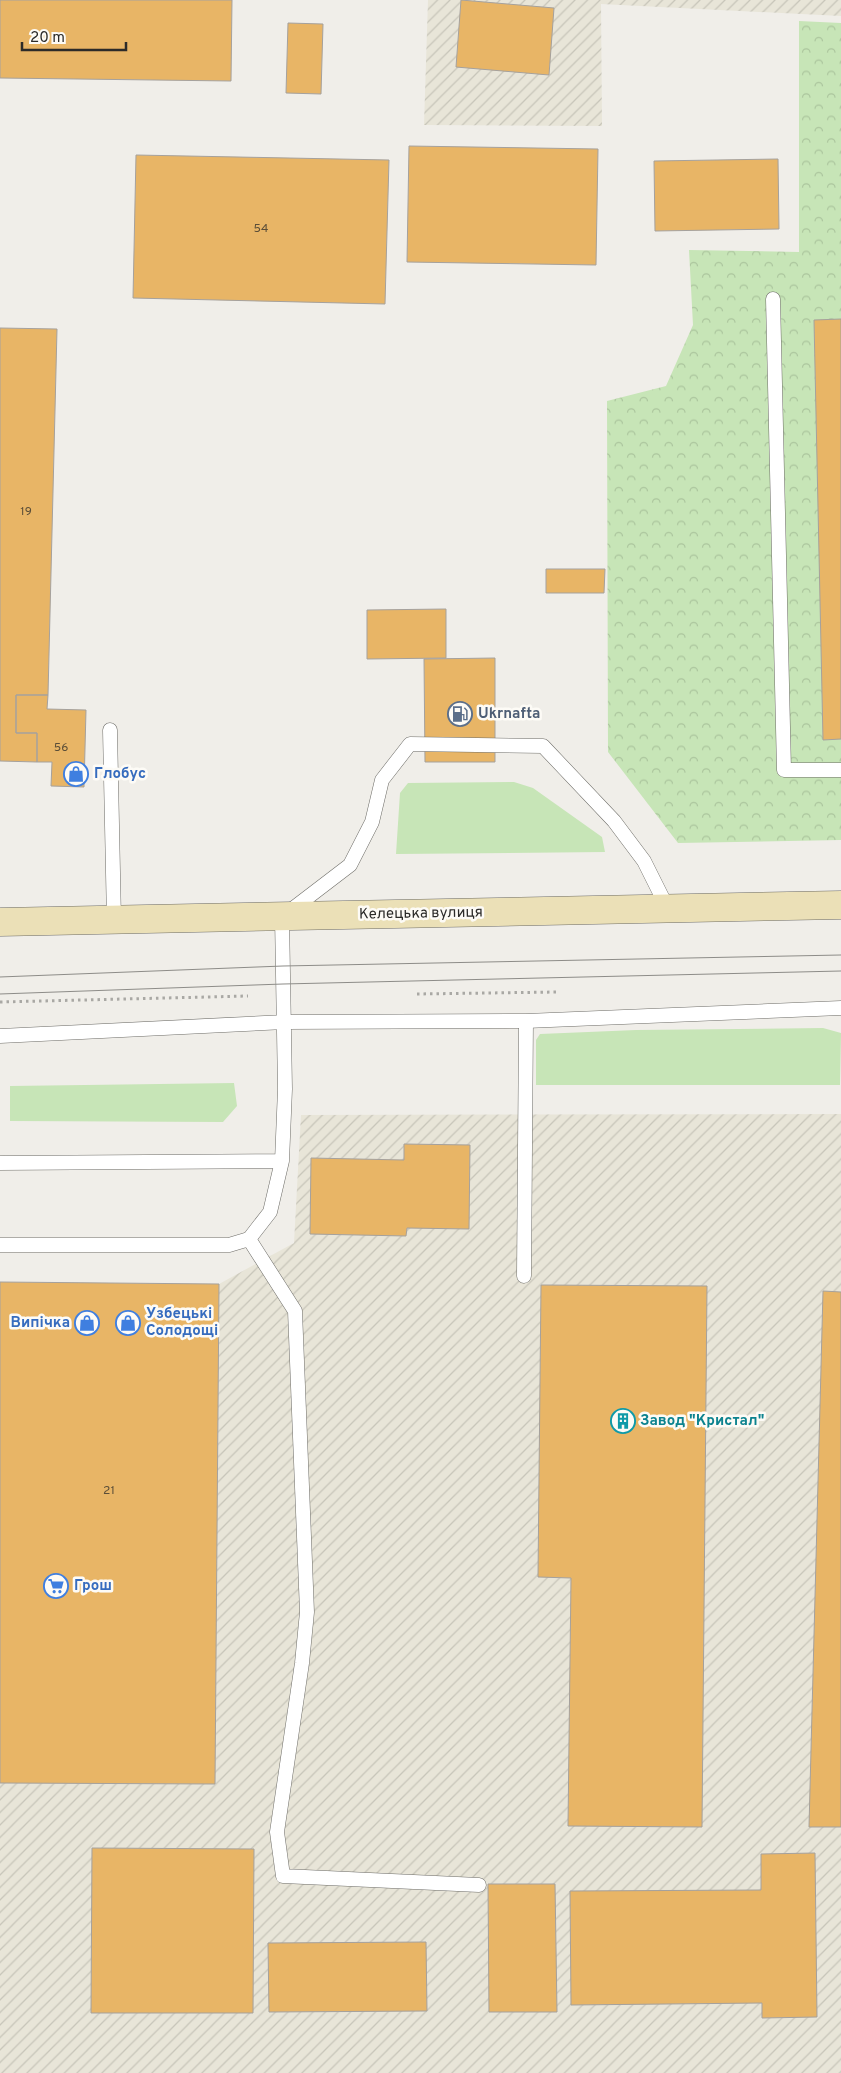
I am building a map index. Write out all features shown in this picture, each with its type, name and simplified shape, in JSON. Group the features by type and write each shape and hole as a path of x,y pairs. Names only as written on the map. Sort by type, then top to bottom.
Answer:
{"main road":[{"name":"Келецька вулиця","path":"0,922 841,905"}],"lane":[{"path":"773,299 784,770 841,770"},
{"path":"110,730 114,920"},
{"path":"0,1244 230,1245 249,1239 270,1212 282,1160 285,1022 282,917 350,865 372,822 382,780 410,744 543,746 614,821 644,861 668,909"},
{"path":"0,1036 285,1022 526,1021 841,1008"},
{"path":"524,1276 526,1021"},
{"path":"0,1163 282,1160"},
{"path":"249,1239 295,1311 308,1612 277,1832 283,1876 479,1885"}],"shaded area":[{"path":"428,0 841,0 841,16 601,4 602,126 424,125"},
{"path":"841,1114 841,2073 0,2073 0,1783 215,1784 219,1284 294,1243 301,1115"}],"green space":[{"path":"799,21 841,23 841,840 678,843 608,752 607,401 666,386 693,325 689,250 799,252"},
{"path":"514,782 533,788 602,837 605,852 396,854 400,793 408,783"},
{"path":"823,1028 841,1033 840,1085 536,1085 536,1040 540,1034 636,1030"},
{"path":"234,1083 237,1106 223,1122 10,1121 10,1086"}],"building":[{"path":"0,0 232,0 231,81 0,78"},
{"path":"461,0 554,8 549,75 456,67"},
{"path":"288,23 323,24 321,94 286,93"},
{"path":"409,146 598,149 596,265 407,262"},
{"path":"136,155 389,160 385,304 133,298"},
{"path":"778,159 779,229 655,231 654,161"},
{"path":"841,319 841,739 823,740 814,320"},
{"path":"0,328 57,329 48,695 16,695 16,733 37,733 37,762 0,761"},
{"path":"546,569 605,569 604,593 546,593"},
{"path":"446,609 446,658 367,659 367,610"},
{"path":"495,658 495,762 425,762 424,659"},
{"path":"16,695 48,695 47,709 86,710 84,787 51,786 52,762 37,762 37,733 16,733"},
{"path":"404,1144 470,1145 469,1229 407,1228 406,1236 310,1234 311,1158 404,1160"},
{"path":"0,1282 219,1284 215,1784 0,1783"},
{"name":"Завод \"Кристал\"","path":"541,1285 707,1286 702,1827 568,1826 571,1578 538,1577"},
{"path":"823,1291 841,1292 841,1827 809,1827"},
{"path":"92,1848 254,1849 253,2013 91,2013"},
{"path":"815,1853 817,2017 762,2018 762,2003 571,2005 570,1891 761,1890 761,1854"},
{"path":"488,1884 555,1884 557,2012 489,2012"},
{"path":"426,1942 427,2011 269,2012 268,1943"}],"tram line":[{"path":"0,977 283,966 841,955"},
{"path":"0,994 283,984 841,971"}],"place":[{"name":"Ukrnafta","path":"460,714"},
{"name":"Глобус","path":"76,774"},
{"name":"Випічка","path":"87,1323"},
{"name":"Узбецькі Солодощі","path":"128,1323"},
{"name":"Завод \"Кристал\"","path":"623,1421"},
{"name":"Грош","path":"56,1586"}]}
